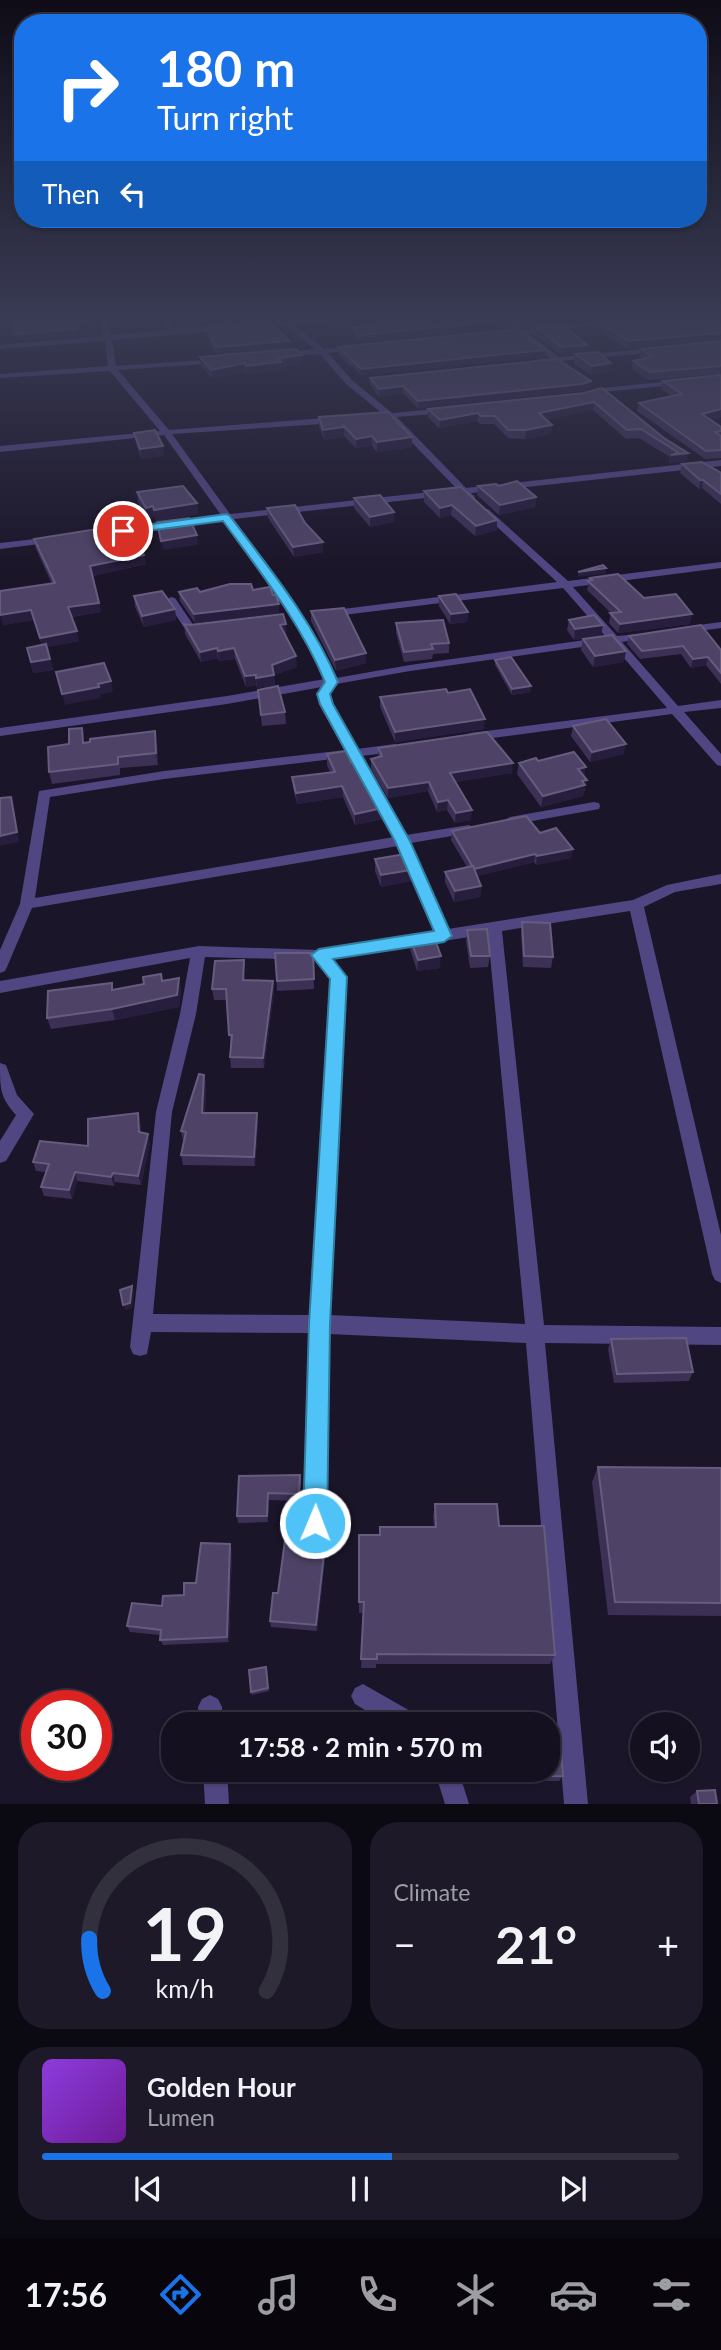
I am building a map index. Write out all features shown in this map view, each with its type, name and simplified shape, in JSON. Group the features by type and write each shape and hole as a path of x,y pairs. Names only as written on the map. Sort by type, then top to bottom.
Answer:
{"street":[{"path":"139,400 167,433 299,617 332,682"},
{"path":"371,400 391,416 465,493 566,585 721,762"},
{"path":"365,418 458,408"},
{"path":"0,449 351,419"},
{"path":"686,453 721,477"},
{"path":"73,537 226,517 721,463"},
{"path":"0,546 61,539"},
{"path":"286,618 721,565"},
{"path":"171,600 191,630 218,627"},
{"path":"668,632 721,625"},
{"path":"0,732 227,700 420,666 655,634"},
{"path":"332,682 323,694 324,698 402,841 444,936"},
{"path":"460,738 721,704"},
{"path":"0,967 27,904 44,794 164,775 407,747"},
{"path":"27,904 594,806"},
{"path":"0,987 199,951 319,955 495,929 636,905 672,888 721,879"},
{"path":"636,905 721,1273"},
{"path":"495,929 536,1334 576,1804"},
{"path":"140,1346 164,1112 188,1014 199,951"},
{"path":"315,1523 320,1324 338,977 319,955"},
{"path":"0,1070 10,1099 26,1114 0,1156"},
{"path":"142,1323 320,1324 536,1334 721,1336"},
{"path":"363,1696 390,1712"},
{"path":"216,1782 217,1804"},
{"path":"450,1782 457,1804"}],"building":[{"path":"514,400 617,400 664,438 688,453 671,455 679,453 641,429 627,430 594,402 539,413 552,425 526,430 508,430 495,416 481,416 478,413 440,420 428,409"},
{"path":"652,400 721,400 721,409 702,414 721,427 721,431 715,432 721,436 721,450 706,451 639,403"},
{"path":"388,412 412,437 377,442 372,436 356,439 343,425 344,427 323,430 319,417"},
{"path":"155,430 163,446 140,449 134,433"},
{"path":"702,462 721,473 721,494 682,464"},
{"path":"517,481 536,497 500,505 478,486 499,486"},
{"path":"183,486 197,503 154,510 153,506 146,508 137,492"},
{"path":"461,487 497,520 476,526 452,505 440,508 424,491"},
{"path":"380,495 394,512 370,517 354,498"},
{"path":"295,505 305,523 323,542 293,547 267,508"},
{"path":"189,518 197,535 161,541 157,522"},
{"path":"97,529 105,546 136,541 144,555 90,566 99,603 68,607 77,631 40,638 31,610 0,615 0,591 55,583 34,539"},
{"path":"603,565 606,568 578,572"},
{"path":"618,574 644,598 676,594 692,614 620,624 610,613 621,612 588,581 592,580 590,578"},
{"path":"230,584 251,584 253,590 270,587 279,604 194,614 179,592 197,588 200,592"},
{"path":"162,591 175,609 142,616 134,596"},
{"path":"456,594 468,612 451,614 439,596"},
{"path":"344,608 366,653 335,660 311,611"},
{"path":"283,614 286,624 280,625 296,656 272,665 274,675 256,678 256,675 245,676 234,648 200,652 184,624 190,625"},
{"path":"594,615 603,625 575,629 569,620"},
{"path":"443,620 449,643 431,644 433,649 404,652 396,623"},
{"path":"701,625 721,650 721,673 708,657 693,659 683,646 642,651 629,636"},
{"path":"612,635 626,651 595,656 583,639"},
{"path":"46,644 50,659 31,662 27,648"},
{"path":"511,657 531,686 512,689 495,660"},
{"path":"104,663 111,681 98,684 99,687 62,694 56,672"},
{"path":"278,686 285,712 261,715 258,690"},
{"path":"446,689 448,693 470,689 485,719 395,732 380,697"},
{"path":"606,719 626,744 592,752 573,726"},
{"path":"82,728 83,743 90,742 90,739 155,731 156,753 118,757 118,764 49,772 48,747 69,744 69,729"},
{"path":"487,732 513,763 450,773 472,810 456,813 448,800 438,802 429,782 388,788 371,759 382,756 378,748"},
{"path":"346,751 351,762 355,761 382,808 355,814 342,786 296,793 292,777 335,772 327,754"},
{"path":"574,752 586,767 578,769 587,780 582,781 585,785 543,796 519,763 536,758 538,761"},
{"path":"11,797 17,832 0,836 0,798"},
{"path":"526,816 540,833 556,828 573,849 537,856 535,854 474,869 452,831"},
{"path":"405,854 411,870 381,875 375,859"},
{"path":"473,866 481,886 455,891 445,872"},
{"path":"522,922 550,923 553,957 524,956"},
{"path":"487,929 490,956 471,956 467,930"},
{"path":"433,934 441,956 418,960 410,938"},
{"path":"275,953 313,953 314,979 277,981"},
{"path":"244,960 243,980 273,981 263,1058 230,1057 232,1035 229,1035 226,989 212,989 215,961"},
{"path":"161,974 162,981 179,978 177,995 112,1009 47,1018 48,991 112,983 112,990 144,984 143,977"},
{"path":"199,1074 204,1075 202,1113 257,1113 254,1157 181,1155 186,1132 181,1131"},
{"path":"138,1113 139,1132 148,1134 138,1176 113,1173 111,1177 75,1172 69,1190 41,1187 49,1164 33,1162 40,1141 88,1146 88,1119"},
{"path":"132,1286 130,1303 123,1305 120,1290"},
{"path":"686,1338 693,1372 617,1374 611,1339"},
{"path":"598,1467 721,1468 721,1603 615,1602"},
{"path":"300,1475 299,1494 268,1493 267,1516 237,1516 239,1476"},
{"path":"435,1504 497,1504 499,1526 544,1526 555,1655 377,1654 377,1659 361,1659 364,1602 359,1602 359,1535 380,1535 380,1527 436,1527"},
{"path":"285,1540 325,1545 316,1625 270,1621 273,1593 278,1593"},
{"path":"201,1543 230,1544 227,1637 160,1640 161,1630 127,1626 132,1603 162,1606 163,1596 184,1595 184,1583 196,1583"},
{"path":"266,1667 268,1688 251,1692 249,1670"},
{"path":"560,1738 563,1776 560,1776"},
{"path":"715,1790 717,1804 699,1804 697,1791"}],"route":[{"path":"123,531 226,517 299,617 318,650 332,682 323,694 326,704 388,812 444,936 319,955 338,977 320,1324 315,1523"}]}
